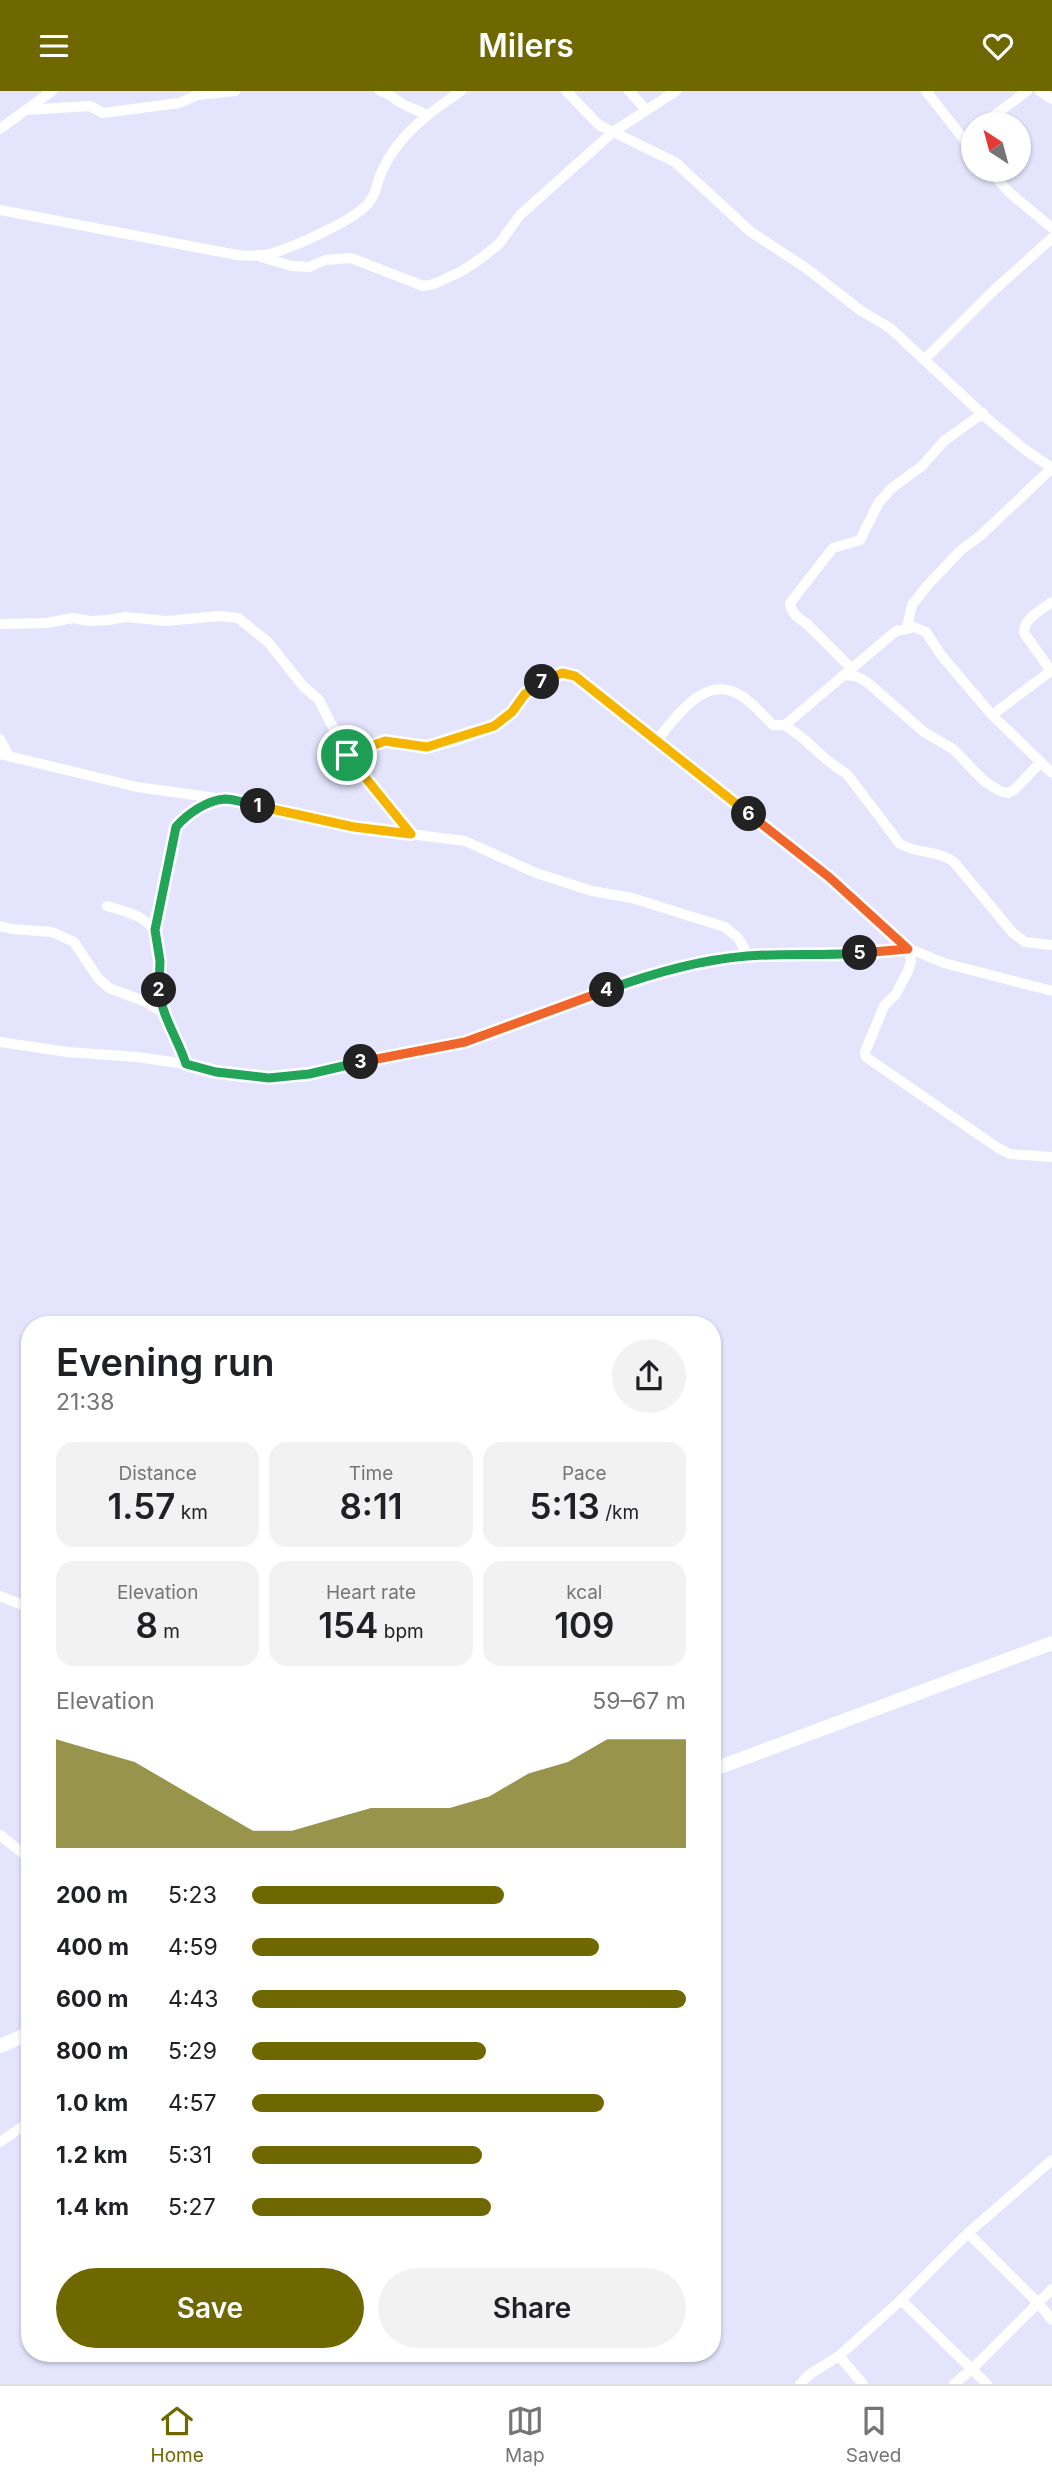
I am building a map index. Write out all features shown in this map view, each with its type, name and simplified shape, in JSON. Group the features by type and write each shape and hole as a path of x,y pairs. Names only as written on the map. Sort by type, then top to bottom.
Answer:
{"main road":[{"path":"721,1767 1052,1643"},
{"path":"4,2043 21,2036"}],"street":[{"path":"0,129 52,91"},
{"path":"25,110 90,106 103,113 172,105 198,95 234,91"},
{"path":"380,91 426,115"},
{"path":"566,91 599,125 675,163 751,232 806,268 860,310 890,328 1024,449 1052,468 980,536 961,550 926,587 912,605 907,627"},
{"path":"629,91 646,110"},
{"path":"257,255 292,266 309,267 325,260 351,258 423,286 434,284 462,271 484,256 499,244 520,215 613,132 676,91"},
{"path":"926,91 961,138"},
{"path":"999,112 1027,91"},
{"path":"1040,91 1052,99"},
{"path":"0,210 237,255 267,254 303,242 369,204 377,190 381,172 401,139 452,93"},
{"path":"1000,182 1052,228"},
{"path":"925,359 990,293 1052,238"},
{"path":"851,668 796,616 790,603 833,548 860,540 874,509 886,494 922,466 944,441 983,413"},
{"path":"992,715 1051,670 1024,633 1024,628 1027,621 1052,602"},
{"path":"0,624 38,624 72,618 90,621 126,617 166,621 220,616 238,618 261,635 318,700 347,755 411,834"},
{"path":"785,725 896,631 914,627 926,632 941,655 992,715 1052,773"},
{"path":"347,755 385,741 427,747 494,726 512,712 525,694 537,684 562,673 575,676 829,877 908,949 944,963 1052,991"},
{"path":"842,676 859,677 868,683 924,732 953,749 984,781 1000,791 1008,793 1014,790 1041,762"},
{"path":"656,741 690,701 715,689 739,694 773,725 785,725 847,774 900,844 911,850 943,854 954,862 1013,933 1026,942 1052,945"},
{"path":"0,739 5,755 135,787 223,799 354,827 465,841 536,873 592,891 632,898 725,927 738,938 749,956"},
{"path":"186,1064 164,1014 159,992 160,961 155,930 176,827 194,810 223,799"},
{"path":"107,906 149,922 155,930"},
{"path":"0,926 52,932 74,943 98,978 109,988 146,1002 164,1014"},
{"path":"0,1042 67,1052 137,1056 216,1072 269,1078 309,1074 465,1042 649,975 686,965 749,956 908,949"},
{"path":"908,949 911,961 908,971 896,994 884,1006 865,1052 866,1057 998,1148 1010,1154 1052,1157"},
{"path":"0,1596 21,1604"},
{"path":"0,1835 21,1852"},
{"path":"0,2142 21,2127"},
{"path":"800,2384 810,2374 839,2356 901,2300 968,2233 1052,2160"},
{"path":"968,2233 1052,2320"},
{"path":"954,2384 1052,2289"},
{"path":"901,2300 987,2384"},
{"path":"839,2356 863,2384"}],"route":[{"path":"562,673 575,676 829,877 908,949 749,956 673,967 465,1042 309,1074 269,1078 216,1072 186,1064 166,1020 159,992 161,975 155,930 176,827 194,810 223,799 354,827 411,834 347,755 385,741 427,747 447,743 494,726 512,712 525,694 537,684 562,673"}]}
